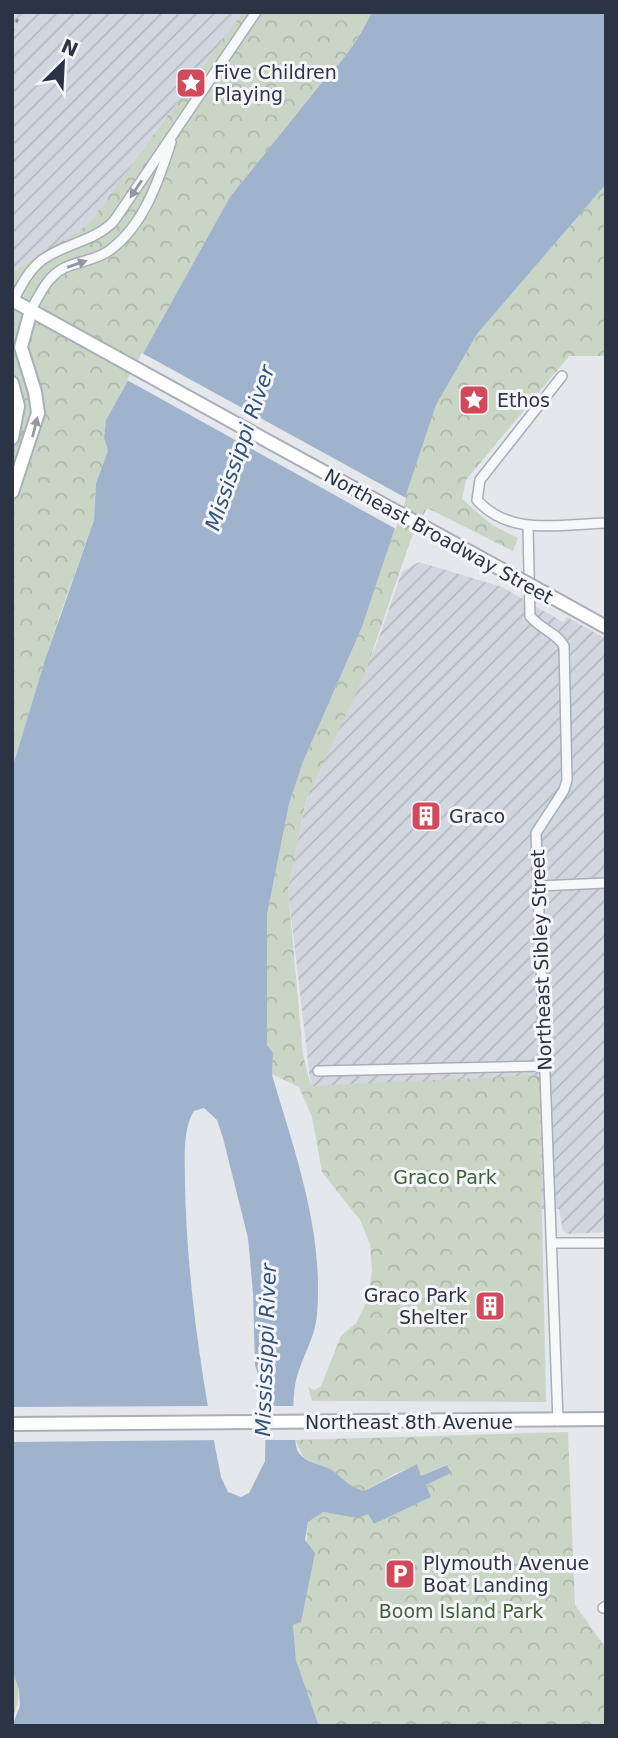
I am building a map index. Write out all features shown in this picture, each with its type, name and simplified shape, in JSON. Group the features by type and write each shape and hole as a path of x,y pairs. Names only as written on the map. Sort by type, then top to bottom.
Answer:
{"main road":[{"name":"Northeast Broadway Street","path":"12,301 82,337 606,627"},
{"path":"12,492 38,412 35,392 21,347 31,310"},
{"path":"12,383 18,406 12,438"},
{"name":"Northeast 8th Avenue","path":"12,1424 606,1419"}],"street":[{"path":"12,301 29,272 42,260 102,233 256,12"},
{"path":"31,310 49,279 65,268 109,251 128,232 156,187 174,132"},
{"path":"562,376 476,487 477,500 482,506 515,525 606,523"},
{"name":"Northeast Sibley Street","path":"528,526 530,616 537,625 561,639 564,646 567,780 564,790 536,833 558,1420"},
{"path":"538,886 606,883"},
{"path":"318,1071 544,1066"},
{"path":"553,1243 606,1243"}],"shaded area":[{"path":"12,12 243,12 88,226 12,272"},
{"path":"419,562 502,587 563,622 567,617 606,639 606,1232 569,1234 563,1231 559,1209 542,1209 317,1086 311,1087 288,890 306,800 377,643 402,572"}],"green space":[{"path":"243,12 372,12 344,57 230,197 106,420 104,438 108,451 96,483 94,520 58,620 12,769 12,272 88,225"},
{"name":"Graco Park","path":"606,184 606,356 569,356 466,480 462,499 492,525 518,538 513,551 427,508 411,539 364,676 306,800 288,890 303,1055 311,1086 539,1075 546,1402 312,1401 308,1387 314,1390 321,1386 341,1336 356,1323 368,1299 372,1271 370,1244 360,1220 322,1172 312,1117 299,1087 272,1074 273,1053 267,1045 266,1029 267,915 289,804 303,762 362,627 436,405 477,334"},
{"path":"597,281 606,281 606,302 597,302"},
{"name":"Boom Island Park","path":"568,1432 575,1605 606,1648 606,1726 319,1726 296,1660 293,1625 301,1621 308,1522 323,1512 368,1514 374,1524 431,1497 426,1485 450,1473 446,1465 421,1476 417,1465 364,1491 345,1485 333,1472 304,1458 295,1440"},
{"path":"12,1669 19,1695 12,1721"}],"water":[{"name":"Mississippi River","path":"372,12 606,12 606,184 477,334 436,405 362,627 303,762 289,804 267,915 267,1045 273,1053 272,1075 306,1193 318,1284 316,1324 300,1368 293,1401 297,1450 305,1459 331,1470 352,1486 364,1491 417,1464 421,1476 447,1465 451,1473 426,1485 431,1497 374,1524 368,1514 358,1518 323,1512 308,1522 305,1540 315,1553 301,1622 293,1625 296,1660 319,1726 12,1726 20,1706 19,1690 12,1669 12,769 46,657 94,520 96,483 108,451 104,438 106,420 230,197 344,57","holes":["204,1108 217,1120 248,1238 255,1365 266,1398 265,1461 249,1493 241,1497 228,1492 221,1477 197,1332 186,1221 185,1156 190,1118 194,1111"]}],"pier":[{"path":"142,353 406,498 396,529 127,380"},
{"path":"211,1406 218,1440 12,1442 12,1407"},
{"path":"263,1406 299,1406 299,1440 264,1440"}],"railway":[{"path":"12,32 21,12"}],"place":[{"name":"Five Children Playing","path":"191,83"},
{"name":"Ethos","path":"474,400"},
{"name":"Graco","path":"426,816"},
{"name":"Graco Park Shelter","path":"490,1306"},
{"name":"Plymouth Avenue Boat Landing","path":"400,1574"}]}
